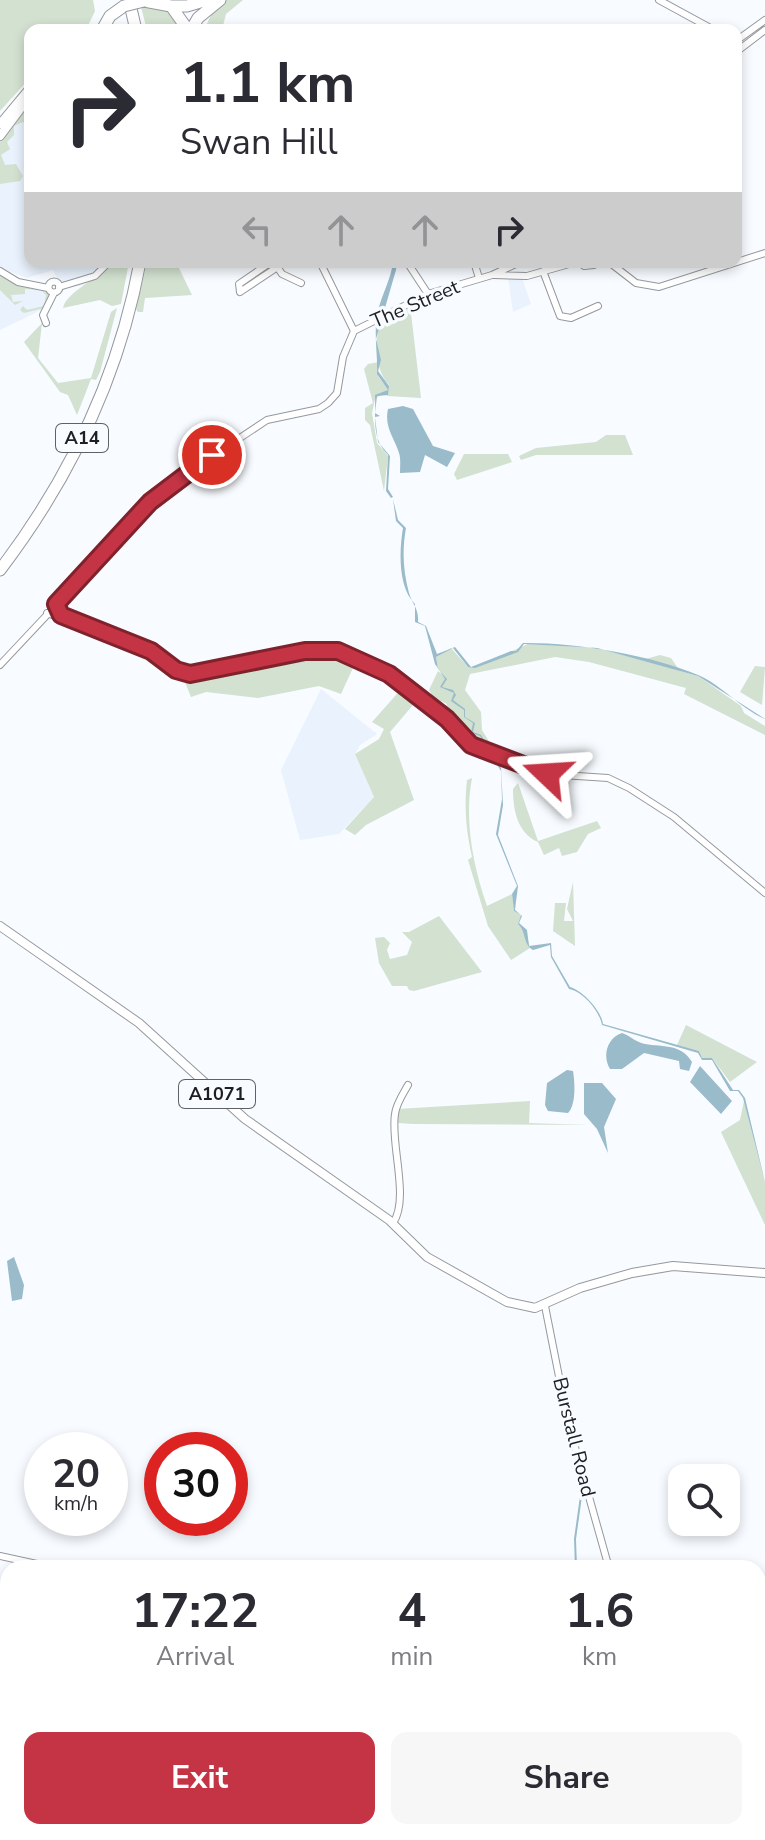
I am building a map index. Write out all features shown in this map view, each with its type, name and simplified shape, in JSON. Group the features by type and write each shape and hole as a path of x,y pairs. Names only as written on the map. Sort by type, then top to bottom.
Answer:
{"highway":[{"path":"104,24 109,0"},
{"path":"107,24 129,2 187,6 207,0"},
{"path":"194,24 220,0"},
{"path":"129,2 137,24"},
{"path":"164,3 184,24"},
{"name":"A14","path":"0,560 54,481 89,406 135,268"},
{"name":"A14","path":"0,570 48,502 96,409 134,291 136,268"}],"main road":[{"path":"0,124 24,95"},
{"path":"0,136 24,104"},
{"name":"A1071","path":"0,926 45,961 127,1014 245,1119 393,1223 435,1263 522,1308 545,1306"},
{"path":"545,1306 580,1288 651,1269 696,1265 765,1273"}],"street":[{"path":"659,0 703,24"},
{"path":"742,37 765,20"},
{"path":"742,46 765,30"},
{"path":"742,260 765,253"},
{"path":"0,271 18,282 54,289 95,276 103,268"},
{"path":"267,268 239,284 240,292 269,268"},
{"path":"277,268 283,275 299,279"},
{"path":"0,665 169,485 267,420 319,409 337,393 343,357 354,331 323,268"},
{"path":"411,268 428,294"},
{"path":"476,268 479,278"},
{"path":"508,268 510,277"},
{"name":"The Street","path":"354,331 428,294 508,268"},
{"path":"492,275 510,277 555,268"},
{"path":"617,268 636,283 659,287 718,268"},
{"path":"543,271 560,316 571,318 597,308"},
{"path":"45,321 54,289"},
{"path":"56,604 61,615"},
{"path":"47,613 61,615 151,651 176,670 190,674 305,651 338,651 389,674 440,713 476,748 547,774 603,778 620,783 674,817 765,893"},
{"path":"393,1223 397,1214 398,1184 394,1118 408,1085"},
{"name":"Burstall Road","path":"545,1306 568,1422 607,1560"}],"shaded area":[{"path":"24,104 24,268 111,268 101,283 62,288 53,270 27,278 0,268 0,136"},
{"path":"0,277 44,291 48,294 48,303 41,310 0,330"},
{"path":"508,278 522,278 531,304 513,312"},
{"path":"321,689 377,734 360,745 355,754 374,797 339,834 300,840 281,770"}],"green space":[{"path":"0,0 93,0 95,11 89,24 24,24 24,85 0,111"},
{"path":"224,0 243,0 226,14 224,24 207,24 215,7"},
{"path":"155,4 170,9 181,24 145,24 141,7"},
{"path":"24,105 24,123 14,126 14,135 7,142 10,149 1,155 5,165 16,164 23,176 20,181 0,184 0,139"},
{"path":"106,268 128,268 121,304 112,306 100,300 63,308 77,290"},
{"path":"146,268 179,268 192,295 145,298 143,312 136,309"},
{"path":"0,275 40,290 25,289 25,294 11,295 13,302 23,301 15,305 0,290"},
{"path":"42,291 50,297 44,308 24,313 20,310 23,306 27,310 44,306 46,295"},
{"path":"410,305 421,398 387,396 389,385 377,357 379,324"},
{"path":"117,308 100,372 96,380 91,379 77,415 68,395 60,392 24,342 42,323 38,358 58,383 91,378 111,312"},
{"path":"379,362 378,376 388,390 375,399 372,413 377,443 388,456 384,491 370,425 365,420 365,408 373,403 364,369 368,364"},
{"path":"606,435 625,435 633,455 536,455 521,460 519,456 536,448 596,442"},
{"path":"464,454 508,454 512,462 457,480 454,474"},
{"path":"528,644 597,648 642,660 660,655 671,658 680,671 698,676 741,706 744,713 765,726 765,735 684,694 686,688 589,662 555,657 470,674 465,690 481,712 482,730 493,748 473,739 445,710 447,704 434,698 429,690 438,671 447,679 438,669 436,657 451,648 468,667 475,667"},
{"path":"330,649 357,659 341,694 319,686 258,698 206,692 191,697 181,672"},
{"path":"755,666 765,667 762,705 740,692"},
{"path":"403,687 418,699 390,732 414,800 366,825 355,835 345,829 374,797 355,754 379,739 384,729 372,722"},
{"path":"472,778 469,810 471,843 487,906 512,894 514,911 521,915 518,924 525,930 530,948 511,960 488,926 468,860 472,857 466,819 466,790 467,780"},
{"path":"518,783 538,841 597,821 601,828 588,834 577,852 562,856 559,848 544,855 538,842 525,833 518,820 513,789"},
{"path":"573,882 575,946 553,931 555,903 566,903 564,921 573,921 567,909"},
{"path":"439,916 482,972 414,991 407,986 392,986 379,963 375,938 384,937 390,943 387,950 390,959 407,955 412,942 402,932 409,932"},
{"path":"686,1025 757,1062 730,1082 712,1058 702,1058 699,1051 677,1045"},
{"path":"530,1101 529,1123 588,1125 398,1123 397,1109"},
{"path":"744,1101 765,1182 765,1225 721,1132 740,1120"}],"water":[{"path":"392,268 396,268 376,339 380,305"},
{"path":"376,339 381,360 378,371 389,386 388,395 377,396 375,412 375,395 388,390 377,374"},
{"path":"403,406 413,409 433,446 455,453 447,467 425,455 420,472 400,473 400,455 388,427 387,415 388,409"},
{"path":"381,445 390,456 388,489 391,498 386,491 388,455"},
{"path":"393,499 398,520 406,528 404,569 412,600 403,579 403,528 396,521"},
{"path":"415,606 418,622 426,626 437,654 455,647 471,667 516,651 523,643 589,648 524,644 518,652 475,668 468,667 453,648 436,657 438,668 425,626 415,622"},
{"path":"604,650 658,661 698,675 735,700 698,676"},
{"path":"439,670 447,679 442,687 453,690 456,695 453,700 465,709 465,717 475,723 473,732 481,735 501,768 503,805 498,835 518,886 515,910 520,915 514,911 512,894 517,886 496,834 502,799 501,771 480,736 471,733 473,723 464,717 464,710 451,701 454,693 440,687 445,679"},
{"path":"521,915 519,923 527,930 529,946 527,944 518,924"},
{"path":"551,943 552,956 570,987 591,1002 603,1024 699,1051 702,1058 712,1058 733,1090 739,1090 745,1098 765,1182 743,1098 738,1091 730,1091 712,1060 702,1060 698,1053 602,1025 590,1003 569,989 551,957 550,945 533,950 529,946"},
{"path":"622,1033 645,1044 680,1051 692,1062 689,1071 680,1069 679,1061 644,1053 622,1069 610,1069 606,1059 607,1048"},
{"path":"700,1066 732,1101 721,1114 690,1082"},
{"path":"567,1070 573,1071 574,1076 571,1109 568,1113 548,1111 545,1105 547,1083"},
{"path":"584,1083 602,1083 616,1099 604,1127 608,1153 597,1129 584,1114"},
{"path":"14,1257 24,1285 22,1299 12,1301 7,1261"}],"waterway":[{"path":"576,1560 575,1539 583,1482"}],"route":[{"path":"212,455 150,502 121,538 56,604 61,615 151,651 176,670 190,674 305,651 338,651 389,674 447,719 471,745 547,774"}]}
